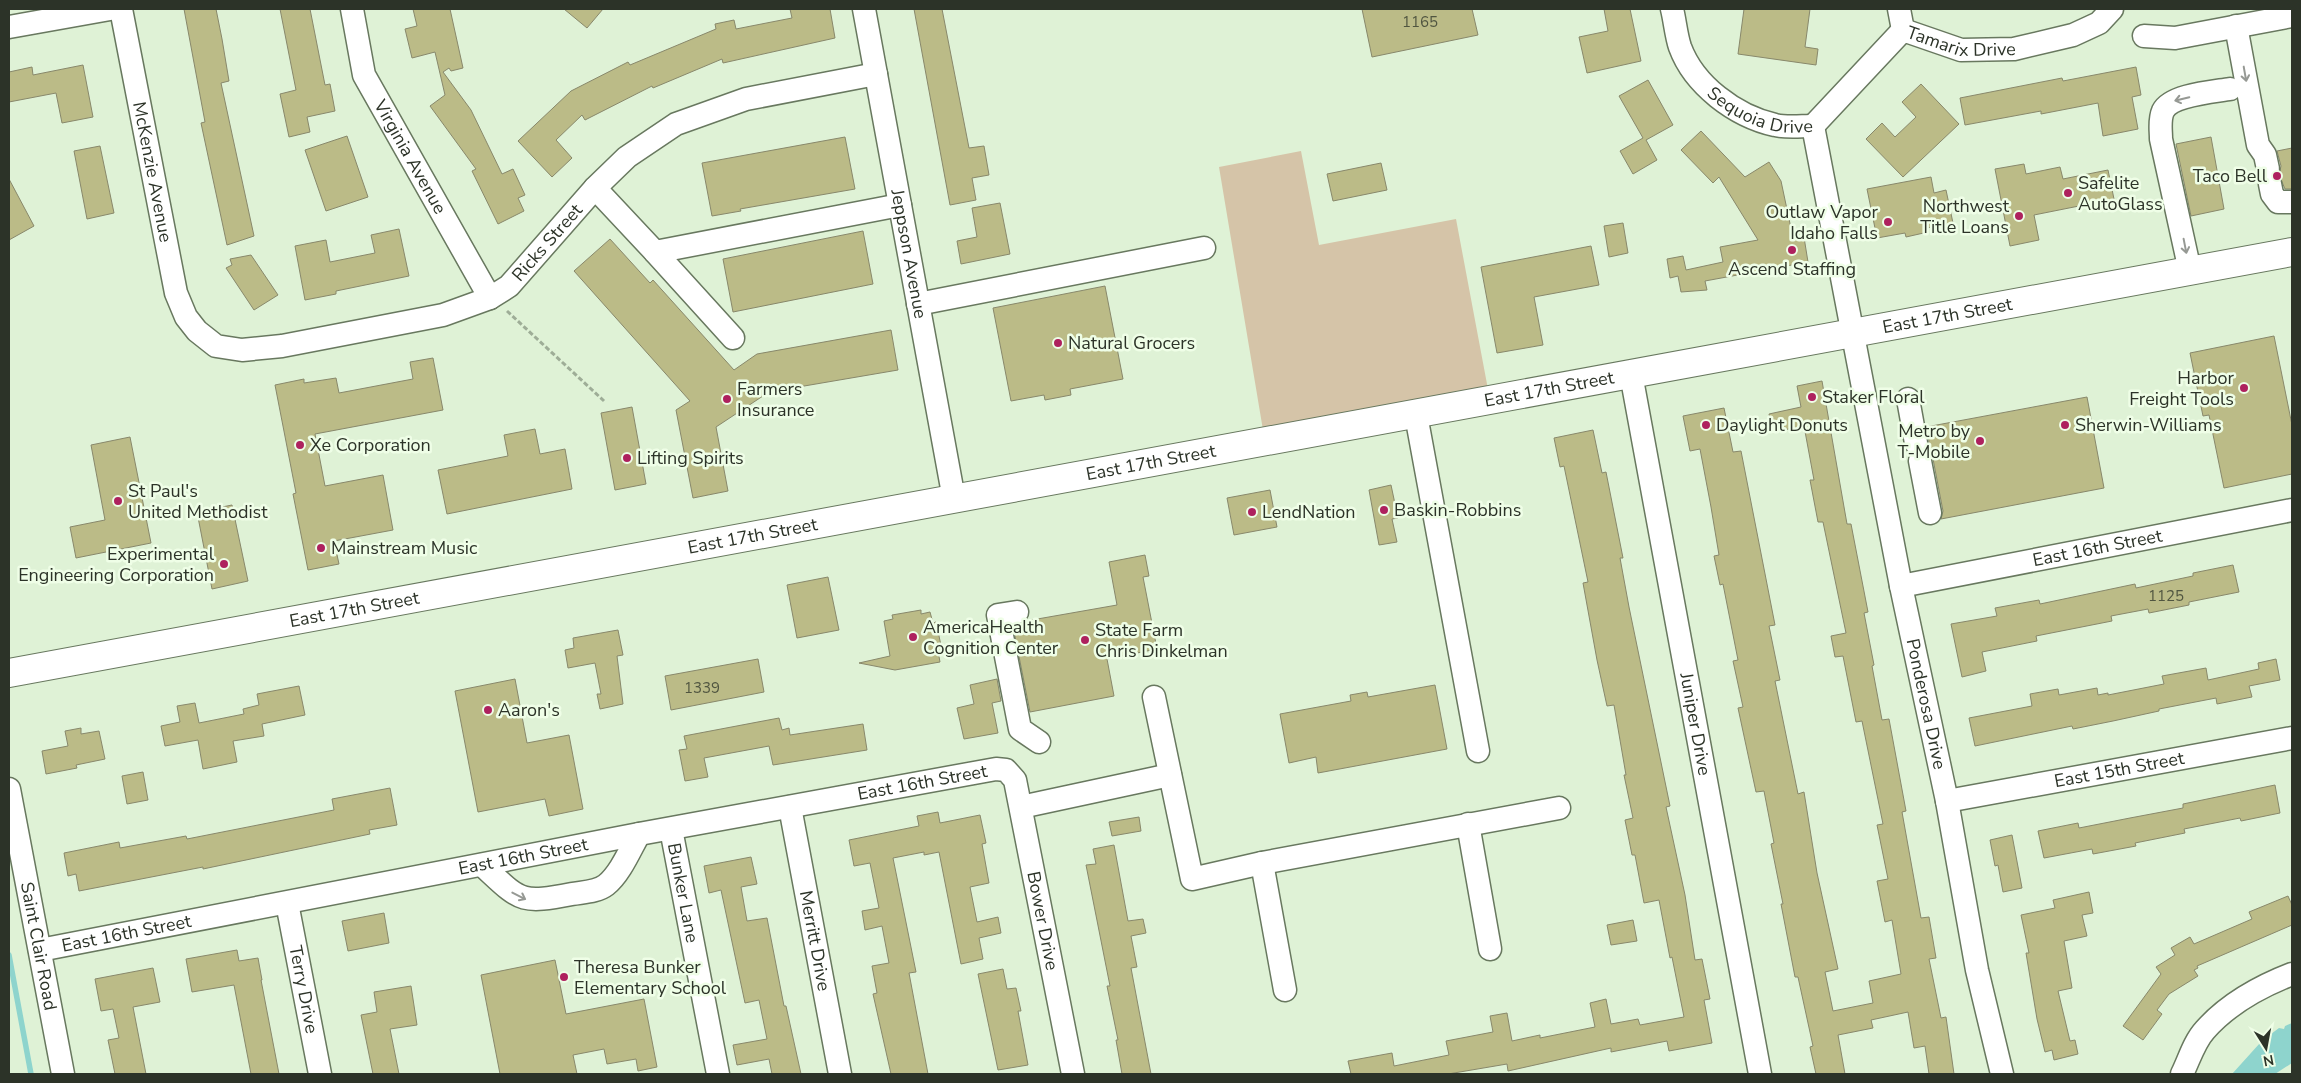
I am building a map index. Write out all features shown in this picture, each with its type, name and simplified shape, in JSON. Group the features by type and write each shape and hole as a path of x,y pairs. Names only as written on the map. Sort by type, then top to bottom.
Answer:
{"main road":[{"name":"East 17th Street","path":"9,673 2292,252"}],"street":[{"path":"9,27 110,9"},
{"name":"McKenzie Avenue","path":"121,9 176,293 186,317 197,331"},
{"name":"Virginia Avenue","path":"352,9 364,75 498,305"},
{"name":"Jeppson Avenue","path":"864,9 954,499"},
{"name":"Sequoia Drive","path":"1672,9 1680,46 1687,61 1704,85 1726,102 1760,120 1776,126 1813,126 1854,333"},
{"name":"Tamarix Drive","path":"1813,126 1901,19 1961,50 2014,49 2073,35 2099,23 2112,9"},
{"path":"2144,36 2175,38 2292,16"},
{"path":"2236,26 2258,145 2265,155 2272,194 2278,202 2292,202"},
{"name":"Ricks Street","path":"197,331 216,346 242,350 282,346 498,305 514,281 596,188 627,157 676,124 746,99 876,74"},
{"path":"2190,271 2161,139 2160,125 2163,112 2175,100 2230,89"},
{"path":"596,188 734,338"},
{"path":"655,252 900,205"},
{"path":"918,304 1204,248"},
{"name":"Ponderosa Drive","path":"1854,333 1901,586 1947,801 1977,970 2002,1074"},
{"name":"Juniper Drive","path":"1631,374 1759,1074"},
{"path":"1908,400 1930,513"},
{"path":"1416,415 1478,751"},
{"name":"East 16th Street","path":"1901,586 2292,510"},
{"path":"1017,612 998,615 1020,729 1039,742"},
{"path":"1154,697 1192,879 1468,824 1559,808"},
{"name":"East 15th Street","path":"1947,801 2292,738"},
{"name":"East 16th Street","path":"40,950 640,834 996,769 1006,770"},
{"name":"Bower Drive","path":"1006,770 1015,780 1021,807 1073,1074"},
{"path":"1021,807 1170,775"},
{"name":"Saint Clair Road","path":"9,789 63,1074"},
{"name":"Merritt Drive","path":"790,807 840,1074"},
{"path":"1468,824 1490,949"},
{"name":"Bunker Lane","path":"671,829 718,1074"},
{"path":"482,865 511,892 525,900 539,901 596,890 606,885 615,874 640,834"},
{"path":"1262,864 1285,990"},
{"name":"Terry Drive","path":"288,903 320,1074"},
{"path":"2182,1074 2205,1030 2233,1006 2263,985 2292,974"}],"path":[{"path":"498,305 604,401"}],"shaded area":[{"path":"1301,151 1319,245 1456,219 1490,400 1265,442 1219,167"}],"water":[{"path":"2292,1023 2292,1063 2275,1074 2232,1074 2260,1043 2260,1040 2263,1040 2265,1035 2271,1034 2279,1028 2284,1029 2285,1026"}],"building":[{"path":"184,9 216,9 222,39 229,81 221,83 254,236 227,245 201,123 205,122"},
{"path":"280,9 310,9 325,85 330,84 335,111 307,117 310,132 289,137 280,94 296,90"},
{"path":"413,9 450,9 463,68 451,71 449,68 443,72 471,110 502,174 513,169 525,195 518,198 524,211 498,224 472,171 476,169 430,106 445,95 435,52 412,58 405,29 417,26"},
{"path":"564,9 603,9 587,28"},
{"path":"790,9 830,9 835,38 723,63 722,59 653,88 652,86 585,120 582,115 556,140 572,158 552,177 518,141 571,91 628,62 630,65 716,29 715,24 734,20 736,29 792,18"},
{"path":"914,9 942,9 969,148 984,146 989,175 972,178 976,200 950,205"},
{"path":"1362,9 1472,9 1478,35 1372,57"},
{"path":"1604,9 1630,9 1641,61 1587,73 1579,37 1608,31"},
{"path":"1744,9 1810,9 1805,47 1818,49 1816,65 1738,54"},
{"path":"83,65 93,117 62,123 56,93 9,102 9,72 32,67 33,75"},
{"path":"2136,67 2141,95 2132,97 2138,129 2103,136 2098,103 2041,114 2041,111 1965,125 1960,98 2062,78 2063,81"},
{"path":"1648,80 1673,125 1646,140 1657,160 1633,174 1620,151 1643,138 1619,96"},
{"path":"1921,84 1959,124 1903,177 1866,139 1882,123 1895,137 1916,117 1902,102"},
{"path":"1701,131 1745,177 1769,162 1781,181 1792,233 1803,231 1808,262 1705,281 1707,290 1681,292 1678,276 1670,278 1667,259 1683,256 1686,270 1723,262 1720,247 1758,240 1719,177 1713,183 1681,150"},
{"path":"347,136 368,197 326,211 305,150"},
{"path":"845,137 855,189 740,209 741,211 712,216 702,163"},
{"path":"2211,137 2224,209 2191,216 2176,144"},
{"path":"100,146 114,213 87,219 74,151"},
{"path":"2292,148 2292,189 2285,189 2279,175 2281,166 2277,151"},
{"path":"1381,163 1387,190 1333,201 1327,174"},
{"path":"2024,164 2026,174 2060,167 2063,179 2108,170 2114,199 2034,215 2039,240 2010,246 1995,169"},
{"path":"1931,177 1934,193 1946,190 1953,223 1927,228 1928,232 1906,237 1905,233 1877,238 1867,189"},
{"path":"9,179 34,226 9,240"},
{"path":"1000,203 1010,254 961,264 957,241 977,237 972,208"},
{"path":"1623,223 1628,253 1609,257 1604,226"},
{"path":"399,229 409,276 336,291 336,294 305,300 295,246 326,240 330,262 375,253 371,235"},
{"path":"863,231 873,284 733,312 723,259"},
{"path":"610,239 650,283 653,280 734,370 757,354 891,330 898,370 769,392 716,427 728,491 693,498 676,410 690,401 574,271"},
{"path":"1591,246 1599,285 1534,297 1543,345 1497,353 1481,267"},
{"path":"251,255 278,295 254,310 226,268 232,265 230,259"},
{"name":"Natural Grocers","path":"1105,286 1123,379 1070,389 1071,395 1045,400 1044,395 1011,401 993,308"},
{"path":"2274,336 2292,425 2292,474 2224,488 2209,415 2203,416 2190,353"},
{"path":"433,358 443,410 315,434 325,486 383,475 393,530 334,541 339,564 308,570 293,494 296,493 275,385 304,379 304,383 336,378 339,393 413,379 410,362"},
{"path":"1822,381 1847,524 1851,524 1868,612 1864,613 1882,720 1889,719 1906,811 1902,812 1921,918 1929,917 1936,958 1929,959 1941,1018 1946,1017 1954,1074 1929,1074 1925,1046 1914,1048 1908,1012 1871,1020 1873,1028 1838,1035 1845,1074 1816,1074 1810,1047 1813,1046 1798,977 1795,977 1781,904 1783,904 1771,844 1774,843 1764,791 1756,792 1738,708 1743,707 1733,661 1738,660 1723,584 1720,585 1714,556 1719,555 1711,507 1700,449 1690,451 1683,416 1724,408 1733,452 1741,451 1775,625 1769,626 1780,680 1775,681 1798,794 1804,792 1817,873 1838,969 1825,972 1833,1011 1873,1003 1869,981 1901,974 1892,920 1885,922 1877,881 1888,879 1877,825 1883,824 1862,721 1856,722 1843,656 1835,657 1831,636 1846,633 1823,522 1818,522 1810,480 1814,480 1804,426 1773,432 1769,414 1801,407 1797,386"},
{"path":"2087,397 2104,488 1941,519 1943,511 1933,459 1927,450 1929,441 1926,427"},
{"path":"632,407 646,484 615,490 601,413"},
{"path":"535,429 540,454 565,449 572,489 447,514 438,470 508,456 504,435"},
{"path":"1593,430 1602,473 1606,472 1623,558 1620,558 1670,806 1666,807 1685,895 1695,960 1702,959 1710,999 1704,1000 1712,1043 1669,1051 1667,1041 1611,1052 1611,1048 1508,1071 1507,1064 1448,1074 1351,1074 1348,1061 1392,1053 1394,1066 1449,1055 1446,1041 1493,1032 1490,1016 1507,1013 1512,1041 1540,1035 1540,1038 1595,1027 1590,1003 1606,999 1611,1024 1638,1019 1640,1025 1684,1017 1659,900 1644,903 1635,855 1632,855 1625,820 1633,818 1624,775 1626,775 1614,705 1607,706 1583,583 1588,582 1564,466 1560,467 1554,438"},
{"path":"130,437 151,543 76,558 70,527 105,520 91,445"},
{"name":"Baskin-Robbins","path":"1391,485 1398,518 1392,519 1397,542 1379,545 1369,490"},
{"name":"LendNation","path":"1270,490 1277,527 1234,535 1227,498"},
{"path":"232,505 248,581 212,589 197,512"},
{"path":"1145,555 1149,576 1143,577 1157,649 1107,659 1114,696 1030,712 1013,626 1026,621 1117,605 1109,562"},
{"path":"2233,565 2239,592 2189,602 2189,605 2149,613 2148,609 2111,616 2112,621 2036,636 2037,641 1982,652 1986,671 1962,677 1951,624 1997,616 1995,608 2039,600 2040,604 2135,584 2136,588"},
{"path":"828,577 839,630 797,638 787,585"},
{"name":"AmericaHealth Cognition Center","path":"921,610 921,614 930,612 933,623 936,622 942,650 938,651 940,662 895,670 859,663 890,656 884,621 893,619 892,615"},
{"path":"618,630 623,655 617,656 623,704 600,709 597,694 601,694 595,663 568,668 565,650 574,648 573,638"},
{"path":"758,659 764,692 671,710 665,676"},
{"path":"2276,659 2280,680 2249,686 2252,697 2217,704 2216,698 2073,729 2072,726 1975,746 1969,718 2032,706 2030,694 2058,689 2059,695 2097,688 2098,695 2108,693 2108,695 2164,684 2162,676 2206,668 2208,680 2259,669 2258,663"},
{"path":"515,679 527,743 569,735 583,809 549,816 545,799 478,812 455,691"},
{"path":"997,679 1001,701 992,703 998,733 964,739 957,708 974,704 970,685"},
{"path":"1435,685 1447,749 1318,773 1316,757 1289,763 1280,714 1351,701 1350,695 1367,692 1368,697"},
{"path":"299,686 305,715 262,724 264,736 233,741 237,762 203,769 198,740 165,746 161,726 180,722 177,706 195,703 199,723 244,714 243,709 259,705 257,694"},
{"path":"779,718 782,730 789,728 790,735 863,724 867,750 773,765 769,746 704,758 708,777 685,781 679,750 687,749 684,736"},
{"path":"81,728 81,734 99,731 105,759 76,765 77,768 46,774 42,751 68,746 65,731"},
{"path":"143,772 148,800 127,804 122,776"},
{"path":"2275,785 2280,813 2241,821 2240,818 2184,829 2185,833 2135,843 2136,846 2093,854 2092,849 2044,858 2038,831 2078,823 2079,828 2183,808 2183,804"},
{"path":"390,788 397,825 369,830 370,834 203,869 203,867 79,891 76,874 68,876 64,853 119,842 120,848 186,836 187,839 334,810 332,799"},
{"path":"938,812 940,823 980,815 986,843 982,844 989,883 970,887 977,922 998,917 1001,933 979,938 983,959 961,964 939,852 924,855 924,852 893,858 916,972 909,973 928,1074 891,1074 873,994 877,993 872,966 889,963 882,926 865,930 862,911 879,908 870,863 854,866 849,840 919,826 917,816"},
{"path":"1139,817 1141,831 1112,836 1109,822"},
{"path":"2012,835 2022,888 2003,892 1998,865 1995,866 1990,840"},
{"path":"1114,845 1128,921 1143,919 1146,933 1131,936 1137,967 1131,968 1151,1074 1122,1074 1116,1040 1118,1040 1107,986 1110,986 1086,865 1096,864 1093,849"},
{"path":"751,857 757,884 741,887 747,921 767,918 784,1006 786,1006 801,1074 772,1074 769,1059 737,1065 733,1045 767,1039 759,1000 745,1003 721,890 709,893 704,866"},
{"path":"2089,892 2093,913 2082,915 2087,936 2064,941 2072,988 2058,991 2070,1041 2075,1040 2078,1054 2054,1060 2052,1050 2045,1052 2037,1019 2026,953 2029,953 2021,915 2055,908 2053,900"},
{"path":"2288,896 2292,905 2292,925 2197,966 2198,968 2194,970 2198,976 2169,994 2157,1010 2162,1014 2143,1040 2123,1026 2161,974 2156,967 2175,955 2171,948 2190,937 2194,944 2252,919 2249,912"},
{"path":"384,913 389,943 348,951 342,921"},
{"path":"1633,920 1637,941 1611,945 1607,925"},
{"path":"237,950 239,961 258,958 279,1074 251,1074 234,985 192,992 186,959"},
{"path":"555,960 566,1014 644,999 657,1067 638,1071 636,1059 607,1064 604,1049 573,1055 577,1074 500,1074 481,975"},
{"path":"153,968 160,1002 133,1007 146,1074 115,1074 108,1040 119,1038 113,1009 101,1011 95,979"},
{"path":"1003,969 1007,989 1016,988 1021,1011 1018,1011 1028,1065 998,1070 978,974"},
{"path":"411,986 417,1025 390,1029 399,1074 373,1074 361,1015 377,1012 374,992"}],"waterway":[{"path":"9,955 31,1074"}],"place":[{"name":"Taco Bell","path":"2277,176"},
{"name":"Safelite AutoGlass","path":"2068,193"},
{"name":"Northwest Title Loans","path":"2019,216"},
{"name":"Outlaw Vapor Idaho Falls","path":"1888,222"},
{"name":"Ascend Staffing","path":"1792,250"},
{"name":"Natural Grocers","path":"1058,343"},
{"name":"Harbor Freight Tools","path":"2244,388"},
{"name":"Staker Floral","path":"1812,397"},
{"name":"Farmers Insurance","path":"727,399"},
{"name":"Daylight Donuts","path":"1706,425"},
{"name":"Sherwin-Williams","path":"2065,425"},
{"name":"Metro by T-Mobile","path":"1980,441"},
{"name":"Xe Corporation","path":"300,445"},
{"name":"Lifting Spirits","path":"627,458"},
{"name":"St Paul's United Methodist","path":"118,501"},
{"name":"Baskin-Robbins","path":"1384,510"},
{"name":"LendNation","path":"1252,512"},
{"name":"Mainstream Music","path":"321,548"},
{"name":"Experimental Engineering Corporation","path":"224,564"},
{"name":"AmericaHealth Cognition Center","path":"913,637"},
{"name":"State Farm Chris Dinkelman","path":"1085,640"},
{"name":"Aaron's","path":"488,710"},
{"name":"Theresa Bunker Elementary School","path":"564,977"}]}
